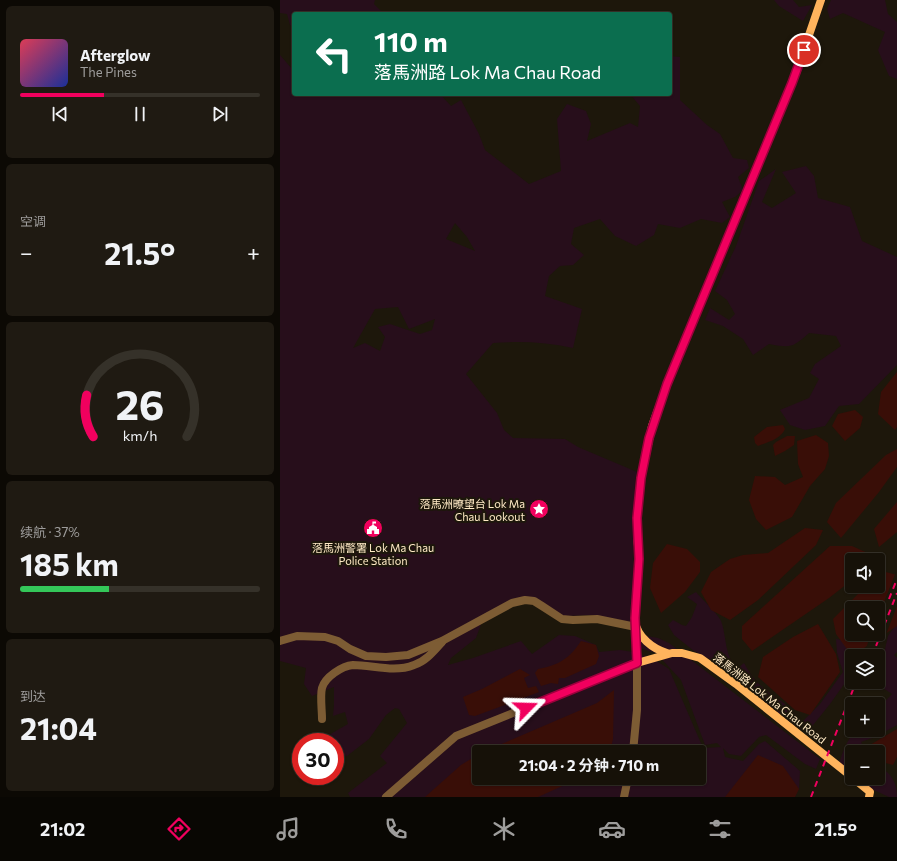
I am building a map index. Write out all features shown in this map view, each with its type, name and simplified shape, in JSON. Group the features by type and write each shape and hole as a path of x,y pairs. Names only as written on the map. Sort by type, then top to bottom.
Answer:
{"street":[{"path":"634,745 636,725 637,663 635,618 639,559 637,526 638,506 641,478 652,426 669,379 796,72 821,0"},
{"path":"280,641 297,636 325,637 338,641 350,649 366,656 386,657 408,655 442,641 512,603 525,600 534,601 562,619 596,619 636,627"},
{"name":"落馬洲路 Lok Ma Chau Road","path":"636,627 651,645 667,653"},
{"path":"322,719 322,688 328,678 339,670 352,665 384,668 413,666 432,654 442,641"},
{"name":"落馬洲路 Lok Ma Chau Road","path":"637,663 667,653 682,652 694,655 704,660 742,688 845,772"},
{"path":"386,797 456,736 637,663"},
{"path":"624,797 627,785"},
{"name":"落馬洲路 Lok Ma Chau Road","path":"861,785 870,792 869,797"}],"shaded area":[{"path":"280,0 375,0 374,4 382,12 292,12 292,26 290,25 287,14 280,13"},
{"path":"774,0 793,0 799,7 812,5 803,21 779,6"},
{"path":"831,0 885,0 888,14 897,22 897,79 889,76 878,50 885,32 843,13 830,19 827,9"},
{"path":"280,55 292,69 292,96 442,96 451,106 461,100 479,134 485,150 529,184 561,171 557,119 567,104 586,111 591,124 587,141 630,123 638,127 640,106 632,96 672,96 672,56 680,57 680,100 707,125 720,134 733,158 747,160 749,168 738,177 743,190 735,197 722,202 730,217 722,223 701,219 680,228 658,224 654,235 636,246 615,236 600,219 574,228 571,244 584,255 573,265 560,266 549,276 545,296 582,309 573,348 533,342 493,343 466,374 497,413 504,430 513,438 565,439 578,447 637,472 635,481 632,624 593,615 563,616 526,597 483,619 476,638 451,658 448,665 521,641 532,654 559,635 575,636 596,645 599,652 620,650 633,652 655,660 669,669 702,745 472,745 472,785 706,785 706,748 721,747 717,743 705,745 681,680 656,653 636,647 641,635 658,638 669,643 820,759 816,769 805,764 766,735 759,737 741,756 729,754 723,748 725,757 743,761 759,744 765,741 800,771 799,789 795,797 350,797 348,793 387,763 380,756 407,723 399,709 395,708 386,715 369,739 347,756 344,756 344,733 332,733 348,724 345,712 333,716 334,687 312,696 304,684 306,668 280,661","holes":["455,223 467,237 475,251 446,239","398,307 409,329 435,319 432,330 420,334 390,324 378,327 385,337 380,351 365,343 353,348 375,309"]},
{"path":"806,166 814,176 818,198 850,207 862,241 897,257 897,365 859,404 839,406 825,426 805,430 790,425 780,410 809,398 819,379 810,373 815,364 841,346 836,336 809,333 799,342 791,346 769,344 753,355 743,339 723,326 705,320 710,308 729,320 735,314 727,300 715,291 736,246 759,181 776,169 762,202 772,208 796,193 782,172"},
{"path":"897,372 897,427 895,430 878,414 881,392"},
{"path":"855,410 863,417 860,428 845,441 832,426 838,414"},
{"path":"783,425 785,429 777,438 758,446 755,443 754,437 767,427"},
{"path":"816,435 828,443 829,456 825,469 810,486 792,517 766,530 756,519 749,500 755,476 775,477 785,485 803,477 798,464 797,441"},
{"path":"787,436 795,436 794,445 775,456 773,445"},
{"path":"897,449 897,467 879,492 841,538 827,522 836,503 886,455"},
{"path":"897,502 897,532 879,547 874,529"},
{"path":"805,528 823,530 816,545 758,600 730,620 711,610 701,592 711,572 730,559 743,555 768,553"},
{"path":"667,544 687,549 700,562 700,572 685,592 661,613 650,588 653,563"},
{"path":"830,546 852,546 868,553 845,553 845,585 752,651 742,639 742,626"},
{"path":"885,572 897,575 897,626 885,634 885,601 851,601 859,593 885,593"},
{"path":"696,592 719,618 723,627 728,653 733,664 738,668 744,663 759,684 792,710 799,720 804,720 820,704 843,672 837,653 836,639 848,641 855,649 845,649 845,683 809,730 801,730 761,700 755,689 745,687 721,665 694,651 674,635 668,625 673,620 686,626 692,617 697,604 687,597"},
{"path":"845,607 845,641 874,641 862,649 847,649 836,634 833,619"},
{"path":"897,623 897,652 894,655 897,658 897,725 885,732 885,702 892,694 884,689 885,649 888,636"},
{"path":"818,624 836,654 840,672 810,715 795,710 758,677 763,657 793,637"},
{"path":"581,641 596,645 599,656 596,664 565,678 559,678 558,684 551,683 541,686 535,673 538,669 558,663 568,657"},
{"path":"520,669 530,675 524,678 528,688 536,686 539,692 475,716 469,715 463,697"},
{"path":"614,690 612,745 499,745 597,703"},
{"path":"897,729 897,757 893,765 885,763 885,745 870,745"},
{"path":"851,737 875,737 861,742 862,745 846,745"},
{"path":"845,748 845,774 838,767"},
{"path":"758,755 783,766 799,789 795,797 725,797"},
{"path":"472,758 472,785 565,785 538,797 425,797 461,765"},
{"path":"885,771 892,778 897,791 897,797 889,797 863,785 885,785"}],"pier":[{"path":"896,572 897,606 885,637 885,601"},
{"path":"869,641 879,641 868,649 866,649"}],"railway":[{"path":"889,599 897,579"},
{"path":"875,649 897,593"},
{"path":"811,797 853,689"}],"place":[{"name":"落馬洲暸望台 Lok Ma Chau Lookout","path":"539,509"},
{"name":"落馬洲警署 Lok Ma Chau Police Station","path":"373,528"}],"route":[{"path":"526,708 637,663 635,618 638,594 639,559 637,533 638,497 649,438 667,384 792,83 804,50"}]}
